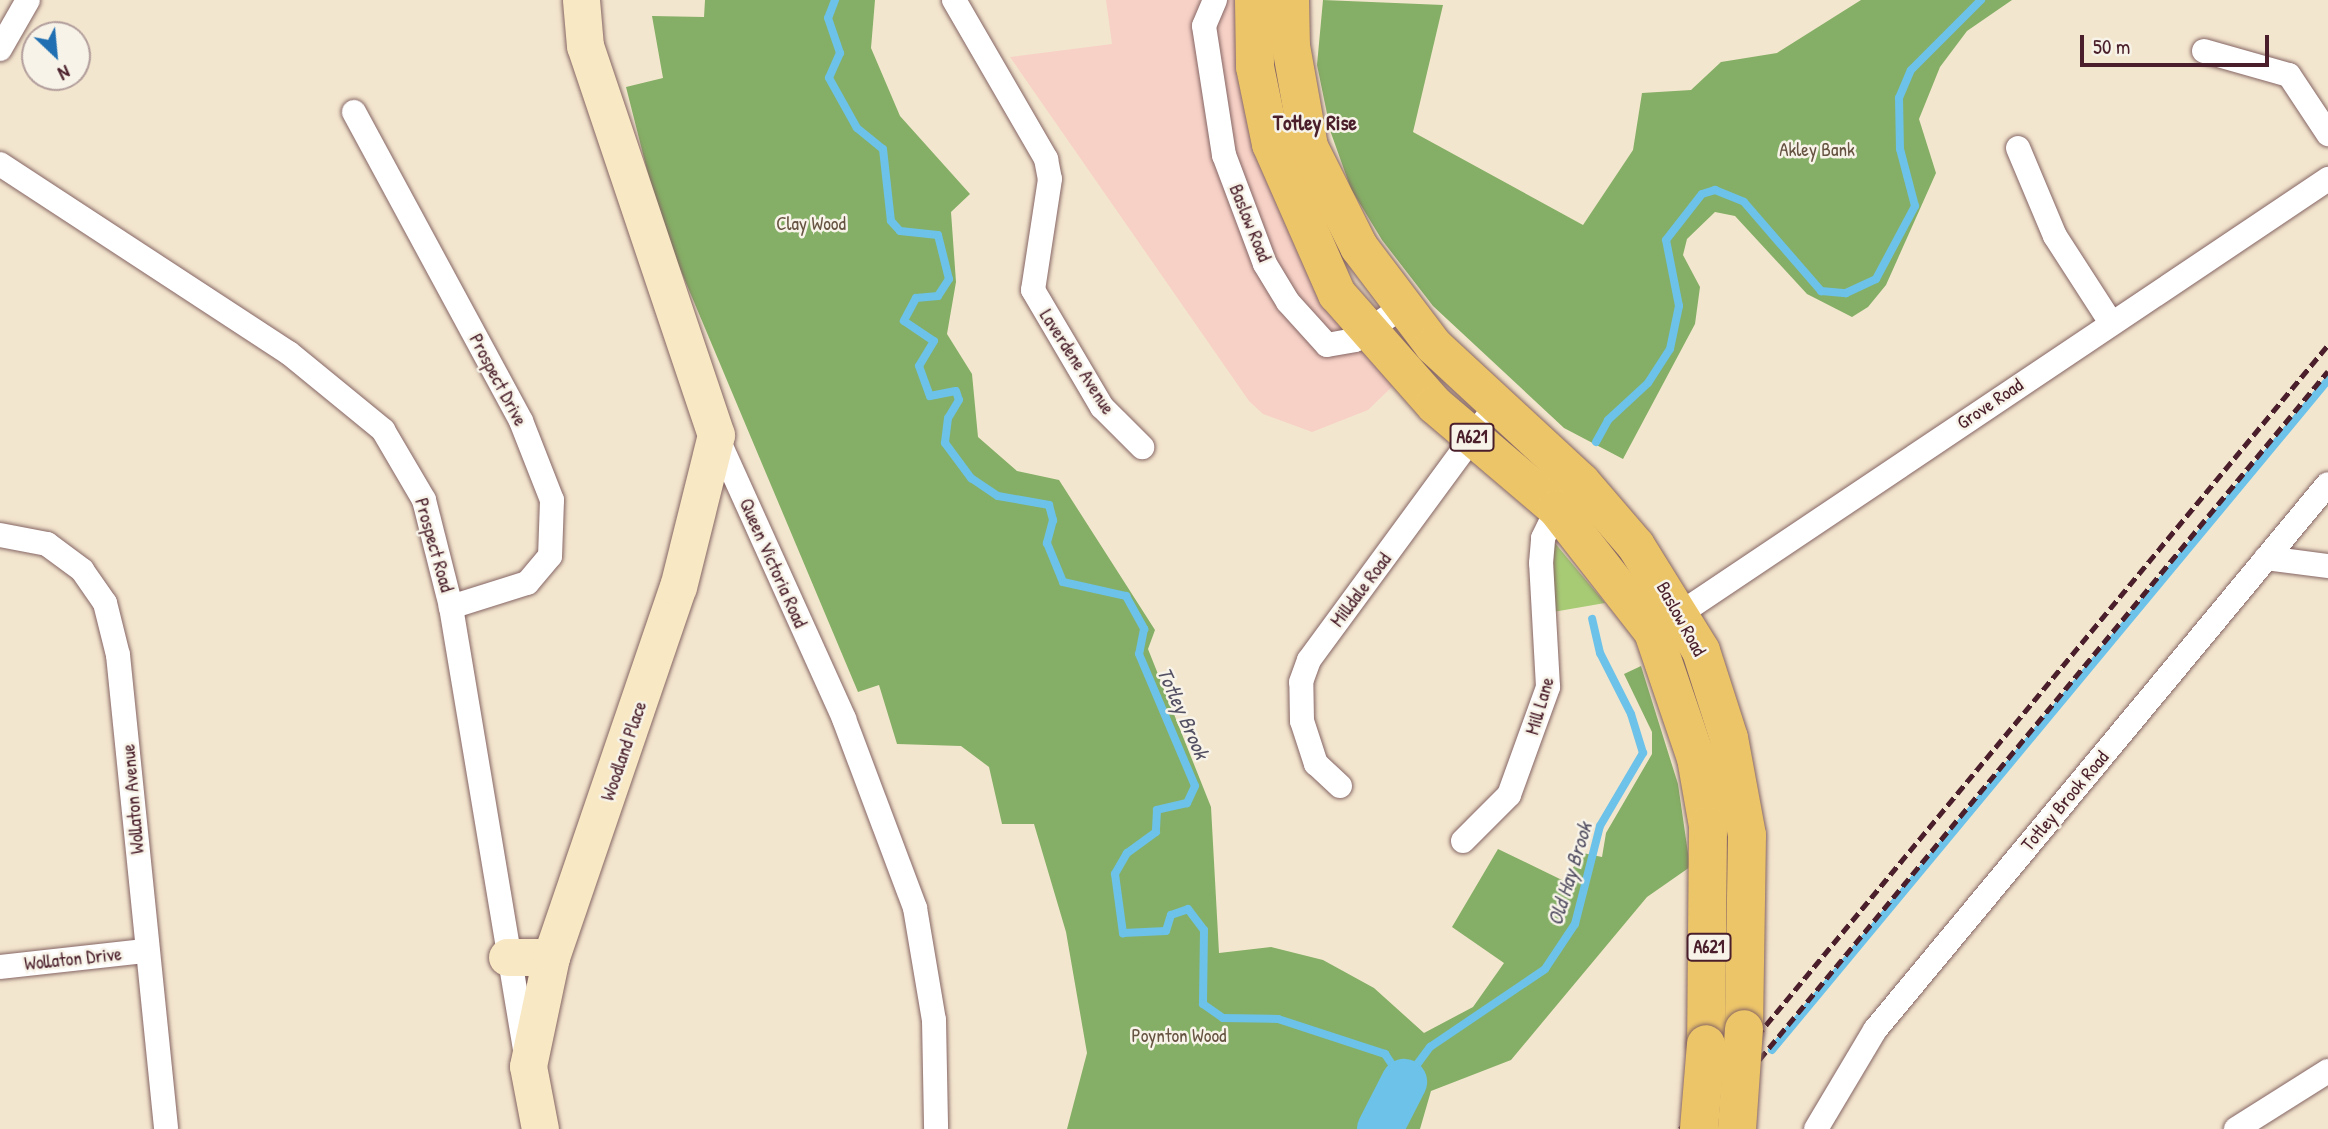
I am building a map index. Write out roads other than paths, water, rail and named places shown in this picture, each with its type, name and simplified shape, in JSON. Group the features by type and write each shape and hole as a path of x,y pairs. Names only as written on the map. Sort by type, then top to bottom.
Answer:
{"main road":[{"name":"A621","path":"1254,0 1255,67 1283,180 1337,294 1369,332 1473,439 1556,509 1667,622 1696,758 1710,850 1706,1044 1699,1129"},
{"name":"Baslow Road","path":"1290,0 1291,46 1309,147 1339,214 1402,307 1495,407 1581,482 1667,622 1713,682 1740,788 1750,885 1737,1129"}],"street":[{"path":"0,49 28,0"},
{"name":"Queen Victoria Road","path":"581,0 585,46 716,435 844,719 915,908 934,1020 936,1129"},
{"name":"Laverdene Avenue","path":"954,0 1046,159 1050,179 1033,290 1102,407 1142,447"},
{"name":"Baslow Road","path":"1215,0 1204,26 1212,103 1265,264 1315,337 1327,345 1369,332 1402,307"},
{"path":"2204,51 2289,75 2328,134"},
{"name":"Prospect Drive","path":"354,112 521,421 552,500 550,556 527,583 451,607"},
{"path":"2018,148 2055,236 2111,323"},
{"name":"Prospect Road","path":"0,164 289,353 383,430 424,500 451,607 507,957 540,1129"},
{"name":"Grove Road","path":"1667,622 2328,179"},
{"name":"Milldale Road","path":"1340,786 1310,754 1300,707 1306,670 1495,407"},
{"name":"Woodland Place","path":"528,1066 551,957 678,587 716,435"},
{"name":"Totley Brook Road","path":"1816,1129 1875,1030 2328,484"},
{"name":"Mill Lane","path":"1463,841 1509,795 1548,687 1541,563 1543,538 1556,509"},
{"name":"Wollaton Avenue","path":"0,535 47,544 82,570 105,603 118,655 166,1129"},
{"path":"2266,558 2328,566"},
{"name":"Wollaton Drive","path":"0,967 146,951"},
{"path":"507,957 551,957"},
{"path":"2236,1129 2328,1071"}],"waterway":[{"name":"Totley Brook","path":"835,0 828,18 840,53 829,78 857,128 883,149 891,221 900,231 938,235 949,279 938,296 916,298 904,321 934,341 919,366 930,396 956,391 959,400 948,418 945,443 971,478 998,496 1049,505 1053,520 1047,543 1063,582 1126,596 1144,629 1139,654 1195,786 1187,803 1157,810 1156,832 1127,853 1115,874 1123,933 1166,931 1171,915 1188,909 1204,930 1203,1004 1223,1018 1278,1019 1385,1054 1404,1082"},
{"name":"Old Hay Brook","path":"1596,442 1608,420 1648,383 1670,349 1679,306 1666,240 1702,194 1715,190 1744,202 1821,291 1846,293 1876,279 1915,206 1900,149 1899,98 1911,70 1981,0"},
{"path":"1772,1050 2328,380"},
{"name":"Old Hay Brook","path":"1404,1082 1430,1047 1545,969 1575,924 1600,826 1643,753 1631,714 1600,653 1592,619"},
{"path":"1380,1129 1404,1082"}],"railway":[{"path":"1680,1129 2328,345"},
{"path":"1702,1129 2328,371"}],"district":[{"name":"Totley Rise","path":"1315,123"}],"park label":[{"name":"Akley Bank","path":"1817,150"},
{"name":"Clay Wood","path":"811,224"},
{"name":"Poynton Wood","path":"1179,1036"}]}
